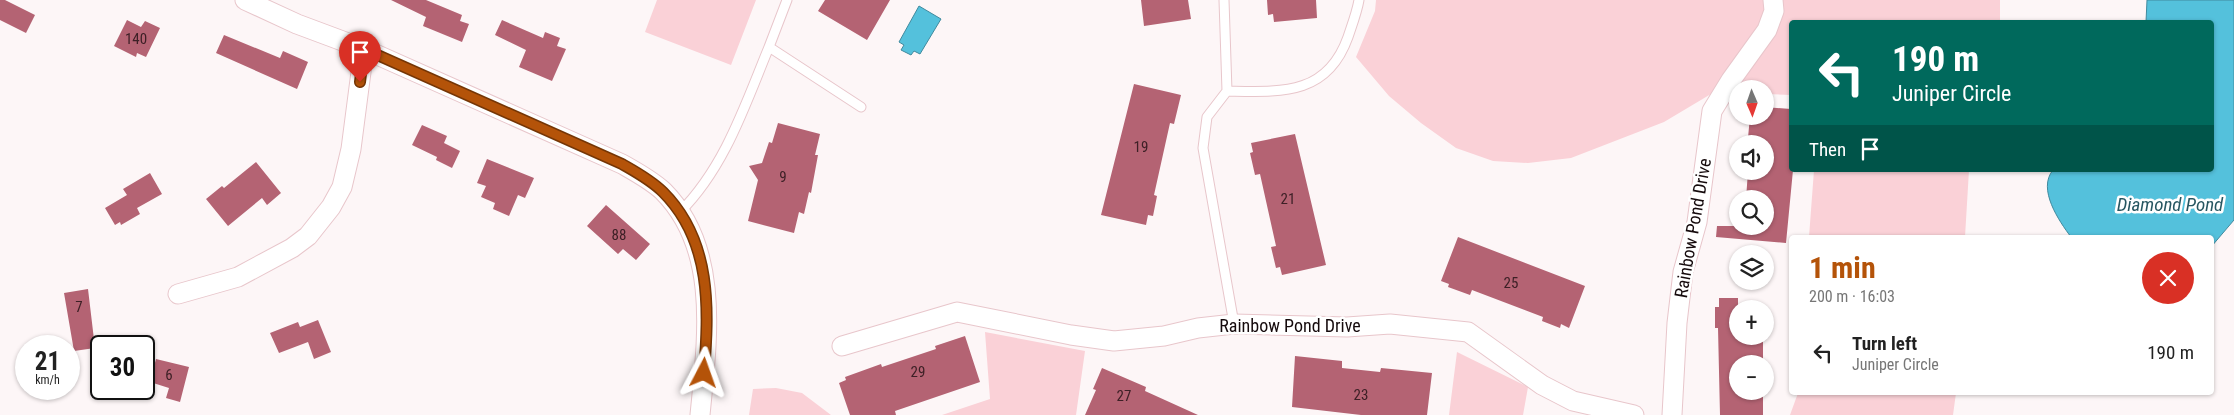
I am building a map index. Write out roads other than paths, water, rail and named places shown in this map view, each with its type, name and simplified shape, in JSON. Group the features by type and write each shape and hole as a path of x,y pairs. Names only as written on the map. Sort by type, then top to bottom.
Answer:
{"street":[{"path":"245,0 297,24 364,49 622,164 656,185 680,212 691,229 706,289 707,326 700,415"},
{"name":"Rainbow Pond Drive","path":"1672,415 1677,323 1683,272 1697,222 1712,110 1767,30 1774,11 1773,0"},
{"path":"178,294 238,277 292,248 308,236 331,207 342,187 351,149 364,49"},
{"name":"Rainbow Pond Drive","path":"842,346 957,312 1071,335 1114,341 1164,336 1198,328 1234,324 1347,327 1390,324 1468,332 1542,385 1565,397 1634,415"}],"lane":[{"path":"680,212 696,196 732,138 787,0"},
{"path":"1224,0 1227,91 1207,117 1203,148 1234,324"},
{"path":"1227,91 1270,91 1305,86 1315,81 1335,64 1345,45 1359,0"},
{"path":"769,47 861,107"}],"water":[{"name":"Diamond Pond","path":"2147,0 2234,0 2234,220 2214,243 2214,235 2070,235 2056,214 2048,195 2047,186 2052,172 2214,172 2214,20 2146,20"},
{"path":"919,6 941,19 920,54 914,51 911,55 901,50 904,45 899,42"}]}
